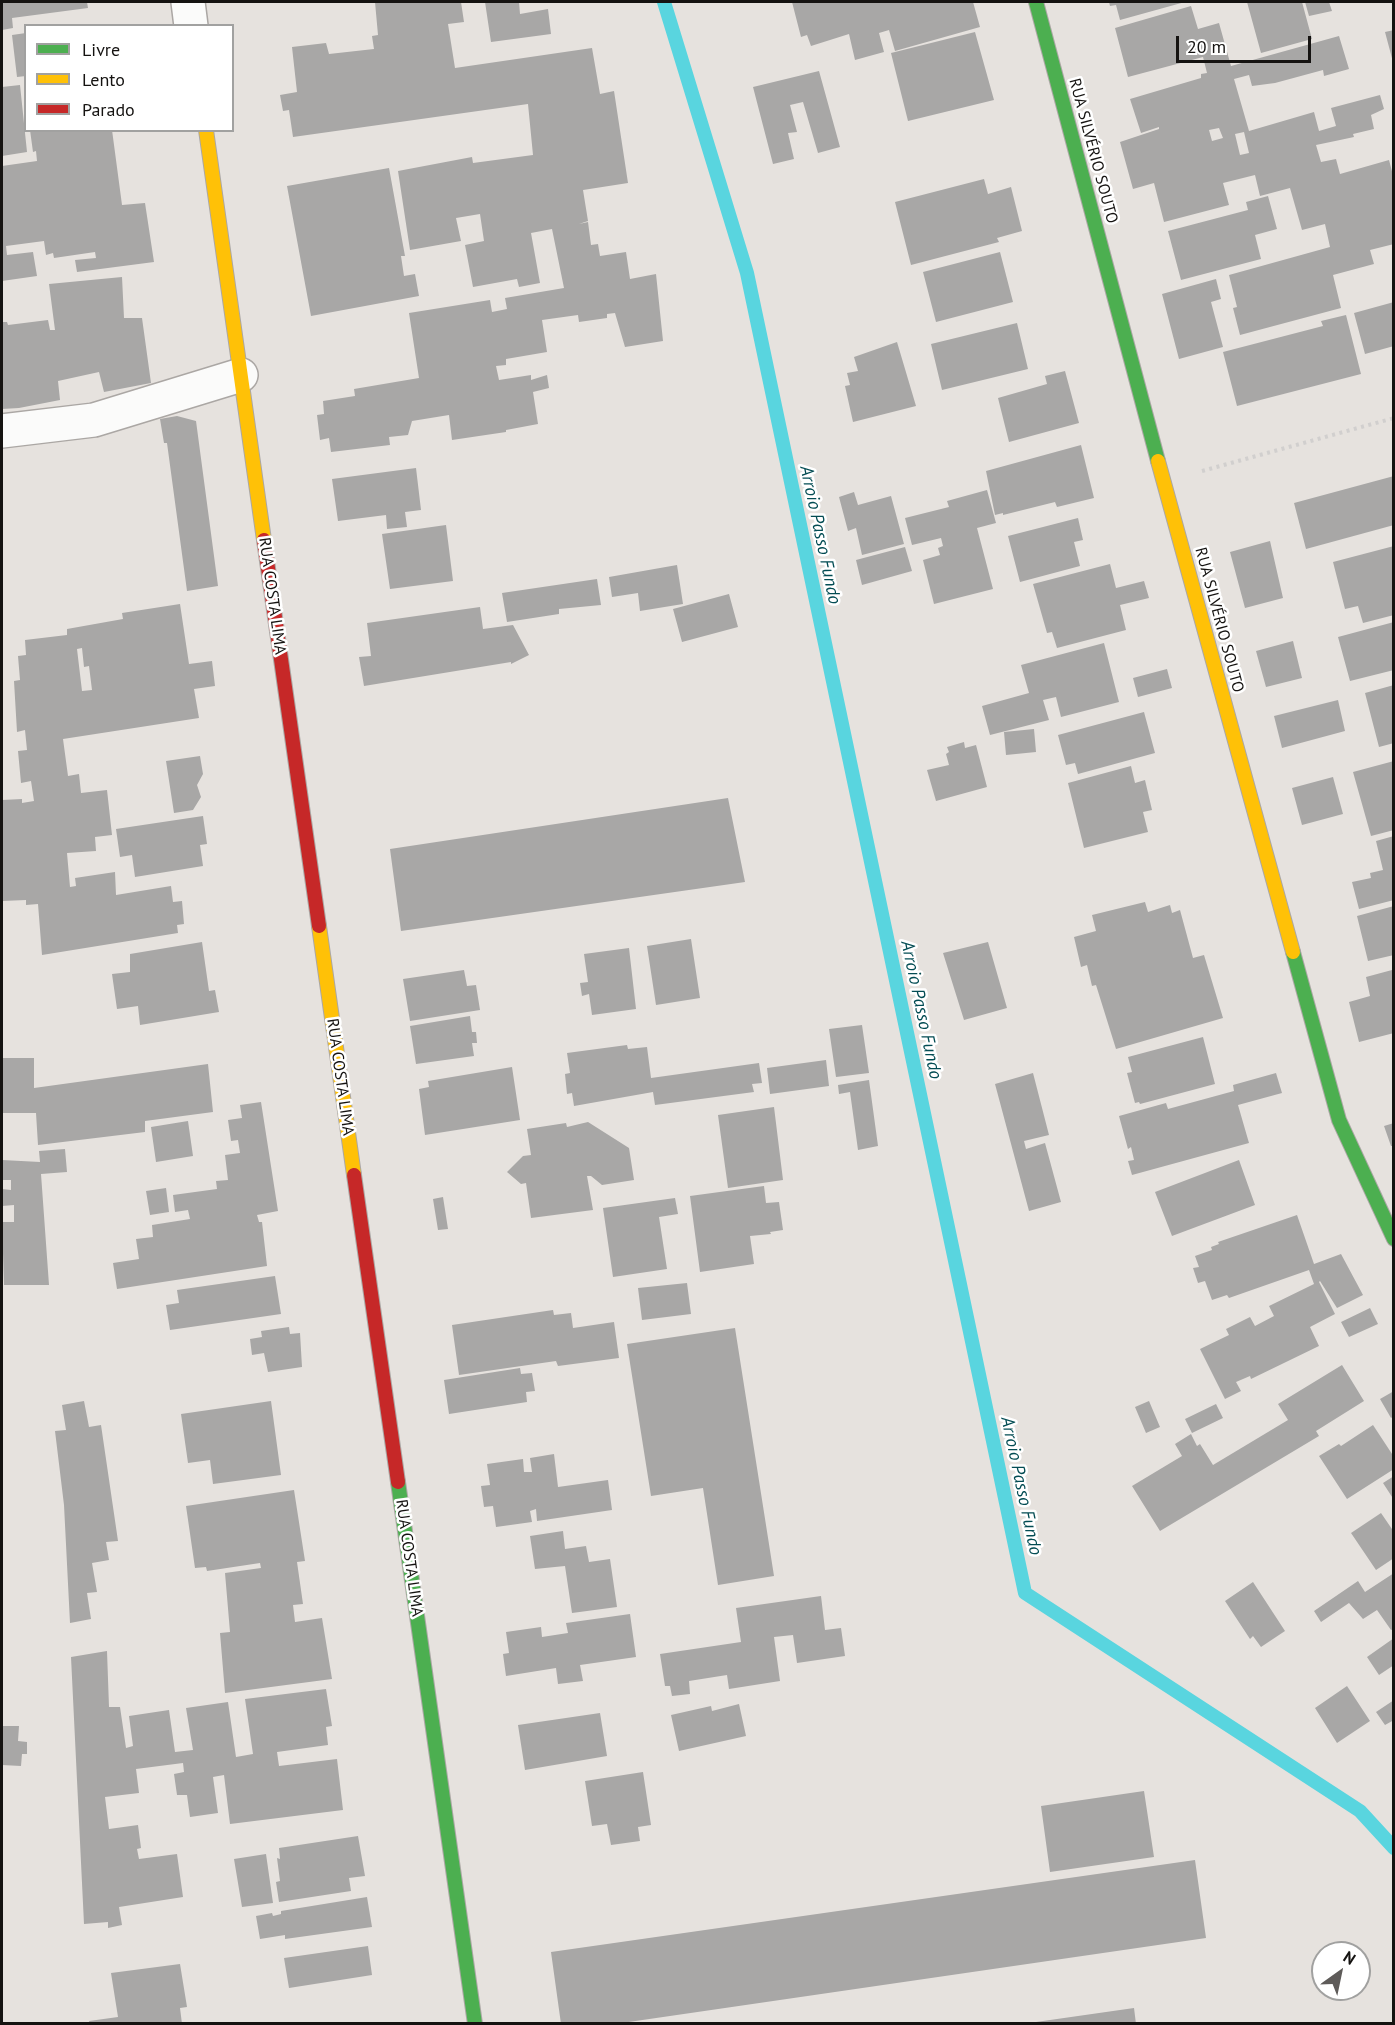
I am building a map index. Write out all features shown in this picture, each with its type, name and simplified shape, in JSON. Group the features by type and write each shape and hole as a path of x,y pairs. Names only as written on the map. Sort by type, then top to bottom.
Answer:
{"street":[{"path":"188,2 191,24"},
{"name":"RUA SILVÉRIO SOUTO","path":"1036,2 1163,481 1339,1120 1394,1239"},
{"name":"RUA COSTA LIMA","path":"206,132 475,2024"},
{"path":"2,431 94,420 241,375"}],"path":[{"path":"1163,481 1394,418"}],"building":[{"path":"2,2 87,2 88,8 12,18 13,28 2,30"},
{"path":"375,2 461,2 464,22 448,24 455,68 592,48 600,94 614,91 628,183 583,190 588,221 579,224 588,222 591,245 598,244 600,256 626,252 630,279 656,274 663,341 625,347 615,313 607,314 607,318 579,322 578,315 542,320 547,352 506,359 506,365 496,366 499,380 531,375 531,380 547,375 549,388 533,392 538,424 506,430 506,432 452,440 449,415 412,421 408,435 389,437 390,445 331,452 329,438 320,440 317,415 324,414 323,401 355,396 354,389 419,378 409,313 490,300 492,312 507,309 505,298 564,288 552,229 531,233 540,283 519,287 517,279 473,287 465,245 484,241 480,214 456,218 461,241 410,250 398,171 472,157 473,163 533,155 528,104 293,137 289,110 283,111 280,95 297,92 292,47 326,43 329,54 374,49 372,36 378,35"},
{"path":"485,2 519,2 520,14 548,9 551,34 491,42"},
{"path":"792,2 973,2 980,27 895,51 889,30 879,33 884,52 855,60 849,34 811,46 807,35 801,37"},
{"path":"1109,2 1185,2 1120,20 1116,5 1110,6"},
{"path":"1247,2 1302,2 1312,39 1261,53"},
{"path":"1305,2 1329,2 1332,11 1309,16"},
{"path":"1191,6 1198,29 1219,23 1231,66 1339,36 1349,69 1324,76 1323,70 1275,83 1252,86 1249,75 1234,79 1249,131 1314,112 1319,131 1336,126 1331,108 1380,95 1384,109 1371,115 1374,129 1353,134 1354,137 1316,145 1321,162 1336,159 1340,174 1389,160 1394,179 1394,244 1370,250 1374,264 1333,275 1341,308 1240,335 1233,308 1237,307 1229,275 1330,247 1325,224 1302,230 1290,188 1260,196 1255,175 1223,183 1229,205 1164,222 1154,183 1133,189 1120,142 1159,129 1159,127 1141,133 1130,99 1201,78 1201,74 1207,73 1203,57 1128,77 1115,28","holes":["1219,128 1223,138 1212,141 1209,130","1244,132 1249,153 1240,155 1235,134"]},
{"path":"1394,30 1394,62 1393,62 1385,32"},
{"path":"975,32 994,100 908,121 891,53"},
{"path":"24,33 24,76 17,77 12,35"},
{"path":"819,71 840,147 818,153 803,102 790,105 797,132 788,133 794,159 773,164 753,87"},
{"path":"20,85 27,152 2,156 2,87"},
{"path":"30,132 112,132 122,205 145,203 154,262 77,272 75,260 96,258 95,252 54,258 53,253 46,255 44,241 6,246 7,255 33,252 37,276 2,281 2,166 37,161 36,151 33,152"},
{"path":"389,168 405,256 401,256 404,276 415,274 419,296 311,316 287,186"},
{"path":"984,179 988,194 1011,187 1022,231 997,238 999,242 911,265 895,202"},
{"path":"1268,196 1277,229 1255,235 1261,259 1181,280 1168,231 1248,210 1246,202"},
{"path":"1000,252 1013,302 936,322 923,272"},
{"path":"122,277 124,318 142,318 151,383 104,392 99,372 58,381 60,400 2,409 2,322 7,322 8,325 48,320 50,330 55,330 49,284"},
{"path":"1216,279 1221,299 1211,302 1223,347 1179,359 1162,294"},
{"path":"1394,302 1394,346 1365,354 1354,313"},
{"path":"1346,315 1361,374 1237,406 1223,352 1323,326 1321,321"},
{"path":"1017,323 1028,369 942,390 931,344"},
{"path":"897,342 916,406 853,422 845,386 850,385 847,373 858,371 854,357"},
{"path":"1065,371 1079,423 1009,442 998,398 1047,384 1045,376"},
{"path":"177,416 196,421 218,586 187,591 167,443 164,443 160,419"},
{"path":"1081,445 1094,498 1057,507 1055,502 995,515 986,471"},
{"path":"416,468 421,510 405,512 407,527 387,529 386,515 338,521 332,479"},
{"path":"1394,476 1394,525 1306,549 1294,503"},
{"path":"987,490 996,523 977,528 993,589 934,604 923,560 940,555 938,548 943,546 941,538 912,545 905,518 949,507 947,501"},
{"path":"854,492 858,505 891,496 904,544 862,555 856,528 848,531 839,497"},
{"path":"1078,518 1083,540 1074,542 1080,566 1020,582 1008,536"},
{"path":"446,525 453,581 390,589 382,534"},
{"path":"1270,541 1283,598 1245,608 1230,552"},
{"path":"1394,546 1394,615 1363,623 1358,606 1345,609 1333,562"},
{"path":"905,547 912,571 862,585 856,560"},
{"path":"1110,564 1116,588 1144,581 1149,598 1120,605 1126,630 1057,648 1052,632 1047,633 1033,584"},
{"path":"677,565 683,604 640,611 638,593 612,597 609,577"},
{"path":"597,579 601,605 559,609 559,614 507,622 502,593"},
{"path":"729,594 738,627 682,642 673,609"},
{"path":"180,604 189,664 212,661 215,686 194,689 199,718 63,739 68,776 79,774 81,793 107,790 112,835 95,837 96,851 67,853 70,887 76,886 75,878 115,872 116,895 171,886 173,902 182,901 184,924 177,925 178,933 42,955 38,904 26,905 26,900 2,901 2,800 22,799 22,803 34,801 31,781 21,783 18,751 27,750 25,730 17,732 14,681 20,680 18,656 26,655 25,640 67,635 67,629 123,619 122,613","holes":["82,648 84,667 89,666 92,690 82,691 77,649"]},
{"path":"480,607 483,629 513,625 529,655 511,664 511,662 364,686 359,657 371,656 367,623"},
{"path":"1394,622 1394,670 1350,681 1338,637"},
{"path":"1293,641 1302,678 1266,687 1256,651"},
{"path":"1104,643 1119,702 1061,717 1056,697 1043,700 1049,720 990,735 982,706 1029,693 1021,665"},
{"path":"1167,669 1172,688 1138,697 1133,678"},
{"path":"1394,685 1394,743 1379,747 1365,693"},
{"path":"1338,700 1345,731 1282,748 1274,716"},
{"path":"1144,712 1155,753 1078,774 1075,763 1066,765 1058,735"},
{"path":"1034,729 1036,752 1006,755 1004,732"},
{"path":"964,742 965,748 976,745 987,787 936,801 927,770 949,765 947,747"},
{"path":"200,756 203,774 197,785 201,797 193,810 174,813 166,761"},
{"path":"1394,761 1394,830 1371,836 1353,772"},
{"path":"1131,766 1135,783 1145,780 1152,810 1143,812 1148,832 1084,848 1068,783"},
{"path":"1333,777 1343,814 1302,825 1292,788"},
{"path":"728,798 745,882 401,931 390,849"},
{"path":"203,816 207,844 200,845 203,866 135,877 132,855 120,857 116,829"},
{"path":"1394,836 1394,900 1359,909 1352,882 1371,878 1370,873 1383,870 1376,841"},
{"path":"1145,902 1148,912 1170,905 1172,913 1180,910 1193,958 1204,955 1223,1018 1116,1049 1096,985 1092,986 1087,965 1081,967 1074,937 1096,931 1092,915"},
{"path":"1394,906 1394,955 1368,961 1357,916"},
{"path":"691,939 700,998 656,1005 647,946"},
{"path":"202,942 209,991 215,990 219,1012 140,1025 138,1006 117,1009 112,974 130,972 130,954"},
{"path":"988,942 1007,1008 964,1020 943,953"},
{"path":"629,948 636,1009 592,1015 589,994 582,996 580,983 588,982 584,954"},
{"path":"464,970 467,986 476,985 480,1010 410,1021 403,979"},
{"path":"1392,970 1394,1033 1359,1042 1349,1002 1370,996 1366,977"},
{"path":"470,1016 472,1032 476,1032 477,1043 472,1043 474,1056 416,1064 410,1026"},
{"path":"862,1025 869,1073 836,1077 829,1029"},
{"path":"1203,1037 1215,1084 1140,1104 1135,1103 1127,1073 1132,1072 1128,1057"},
{"path":"627,1045 628,1049 647,1047 651,1078 759,1063 762,1083 752,1084 754,1092 655,1105 653,1092 574,1106 572,1093 567,1094 565,1074 570,1073 567,1053"},
{"path":"2,1058 34,1058 34,1088 208,1064 213,1112 145,1121 145,1132 38,1145 36,1113 2,1113"},
{"path":"826,1060 829,1086 770,1094 767,1068"},
{"path":"512,1067 520,1120 425,1135 419,1089 429,1087 428,1081"},
{"path":"1033,1073 1049,1135 1024,1141 1026,1149 1045,1143 1061,1202 1029,1211 995,1084"},
{"path":"1276,1073 1282,1093 1238,1105 1249,1143 1132,1175 1128,1161 1134,1160 1131,1147 1128,1149 1119,1116 1166,1103 1168,1109 1234,1091 1233,1085"},
{"path":"869,1080 878,1146 858,1150 850,1092 839,1094 838,1085"},
{"path":"261,1102 278,1211 257,1215 259,1222 262,1222 267,1266 117,1289 113,1263 139,1259 136,1239 153,1237 152,1225 190,1219 188,1210 175,1212 173,1195 217,1189 216,1181 228,1180 225,1155 240,1153 238,1140 231,1141 228,1120 242,1118 240,1105"},
{"path":"774,1107 783,1180 728,1188 718,1115"},
{"path":"188,1121 193,1156 156,1162 151,1127"},
{"path":"588,1122 629,1148 634,1180 602,1185 591,1176 587,1176 593,1210 531,1218 526,1183 521,1184 507,1172 523,1156 531,1155 527,1129 566,1123 567,1127"},
{"path":"1394,1123 1394,1146 1391,1146 1384,1126"},
{"path":"65,1149 67,1172 41,1174 49,1285 4,1285 2,1222 14,1222 14,1205 2,1206 2,1189 11,1190 11,1180 2,1180 2,1160 40,1162 39,1151"},
{"path":"1239,1160 1255,1205 1172,1236 1155,1192"},
{"path":"764,1186 766,1203 779,1202 783,1230 750,1236 754,1264 700,1272 690,1196"},
{"path":"166,1188 169,1212 150,1215 146,1191"},
{"path":"443,1197 448,1229 438,1230 433,1199"},
{"path":"675,1198 678,1214 659,1217 667,1269 613,1277 603,1208"},
{"path":"1297,1215 1314,1264 1341,1254 1363,1295 1337,1308 1320,1281 1335,1314 1310,1327 1319,1346 1251,1379 1250,1376 1236,1382 1241,1391 1225,1399 1200,1349 1229,1335 1226,1329 1250,1317 1255,1326 1274,1316 1269,1306 1314,1284 1309,1270 1229,1298 1227,1295 1212,1300 1205,1281 1198,1283 1193,1268 1199,1267 1195,1256 1212,1250 1211,1247 1219,1244 1218,1242"},
{"path":"275,1276 281,1314 170,1330 166,1305 179,1303 177,1290"},
{"path":"687,1283 691,1314 642,1320 638,1288"},
{"path":"1370,1308 1378,1324 1349,1337 1341,1322"},
{"path":"553,1310 554,1315 571,1313 573,1328 614,1322 619,1358 558,1366 556,1361 459,1375 452,1325"},
{"path":"289,1327 290,1334 300,1333 302,1367 268,1372 264,1353 252,1355 250,1339 262,1337 261,1331"},
{"path":"735,1328 774,1576 718,1585 703,1488 651,1496 627,1344"},
{"path":"1342,1365 1364,1401 1316,1431 1319,1436 1160,1531 1132,1486 1182,1456 1175,1444 1191,1434 1197,1446 1200,1444 1213,1465 1288,1420 1278,1404"},
{"path":"520,1368 521,1374 532,1373 535,1391 526,1392 527,1402 449,1414 444,1380"},
{"path":"1394,1391 1394,1416 1391,1418 1380,1399"},
{"path":"84,1401 89,1427 101,1425 118,1541 106,1542 109,1560 92,1563 97,1592 87,1593 91,1619 70,1623 64,1505 55,1431 66,1430 62,1405"},
{"path":"271,1401 281,1475 213,1484 210,1460 188,1463 181,1414"},
{"path":"1149,1401 1160,1427 1146,1433 1135,1407"},
{"path":"1216,1404 1223,1418 1192,1433 1185,1419"},
{"path":"1373,1425 1394,1457 1394,1469 1347,1499 1319,1456 1339,1444 1341,1446"},
{"path":"554,1454 558,1487 608,1480 612,1510 537,1521 536,1509 530,1511 532,1522 496,1527 493,1506 484,1507 481,1486 490,1485 487,1464 523,1459 524,1472 532,1472 530,1458"},
{"path":"1394,1476 1394,1500 1383,1483"},
{"path":"294,1490 305,1561 297,1562 303,1604 293,1605 295,1622 322,1618 332,1679 225,1693 220,1633 230,1632 225,1573 261,1568 260,1563 207,1571 206,1567 195,1568 186,1506"},
{"path":"1381,1513 1394,1532 1394,1558 1376,1570 1351,1533"},
{"path":"563,1531 565,1549 586,1546 589,1562 610,1559 617,1607 572,1613 565,1566 535,1569 530,1536"},
{"path":"1394,1573 1394,1629 1391,1630 1377,1610 1363,1619 1349,1603 1321,1622 1314,1611 1358,1581 1365,1592"},
{"path":"1253,1582 1285,1631 1261,1647 1253,1636 1250,1639 1225,1601"},
{"path":"821,1596 825,1630 841,1628 845,1656 797,1663 793,1635 774,1637 780,1681 729,1689 727,1675 689,1681 690,1694 672,1696 670,1686 665,1686 660,1654 741,1642 736,1608"},
{"path":"630,1614 636,1657 580,1665 583,1681 558,1684 556,1668 506,1676 503,1654 509,1653 506,1632 541,1627 542,1637 568,1633 566,1623"},
{"path":"1394,1638 1394,1665 1379,1675 1367,1657"},
{"path":"107,1651 109,1707 120,1707 126,1748 133,1746 129,1716 169,1710 175,1752 193,1750 186,1708 228,1702 236,1757 253,1754 245,1699 326,1689 332,1726 326,1727 328,1745 277,1752 279,1766 337,1759 343,1810 230,1824 224,1775 213,1777 218,1813 190,1817 187,1795 177,1795 174,1774 184,1772 183,1763 136,1769 139,1793 105,1797 109,1829 138,1825 141,1848 137,1849 139,1859 177,1854 183,1897 119,1907 122,1925 108,1928 108,1922 84,1924 71,1657"},
{"path":"1347,1686 1370,1721 1337,1743 1315,1708"},
{"path":"1394,1700 1394,1720 1385,1725 1376,1712"},
{"path":"739,1704 746,1736 679,1751 671,1715 711,1706 712,1711"},
{"path":"600,1713 607,1756 525,1770 518,1725"},
{"path":"2,1726 19,1726 18,1741 27,1742 27,1754 22,1754 21,1766 2,1765"},
{"path":"643,1772 651,1825 638,1827 640,1841 611,1845 607,1824 592,1826 585,1781"},
{"path":"1144,1791 1154,1857 1050,1872 1041,1806"},
{"path":"358,1836 365,1876 349,1878 351,1891 279,1902 276,1882 280,1881 277,1858 280,1859 279,1848"},
{"path":"266,1854 273,1903 242,1907 234,1859"},
{"path":"1195,1860 1206,1938 615,2024 561,2024 551,1952"},
{"path":"367,1897 372,1927 285,1939 285,1935 260,1939 256,1916 272,1913 273,1916 281,1914 281,1911"},
{"path":"368,1946 372,1975 289,1988 284,1958"},
{"path":"180,1964 187,2007 180,2008 182,2024 90,2024 89,2021 118,2017 111,1973"},
{"path":"1134,2008 1136,2024 1036,2024 1036,2022"}],"waterway":[{"name":"Arroio Passo Fundo","path":"664,2 747,273 1025,1593 1360,1811 1394,1848"}],"traffic: fast":[{"path":"1036,2 1158,461"},
{"path":"1293,952 1339,1120 1394,1239"},
{"path":"398,1482 475,2024"}],"traffic: slow":[{"path":"206,132 264,540"},
{"path":"1158,461 1293,952"},
{"path":"319,926 354,1175"}],"traffic: jam":[{"path":"264,540 319,926"},
{"path":"354,1175 398,1482"}]}
